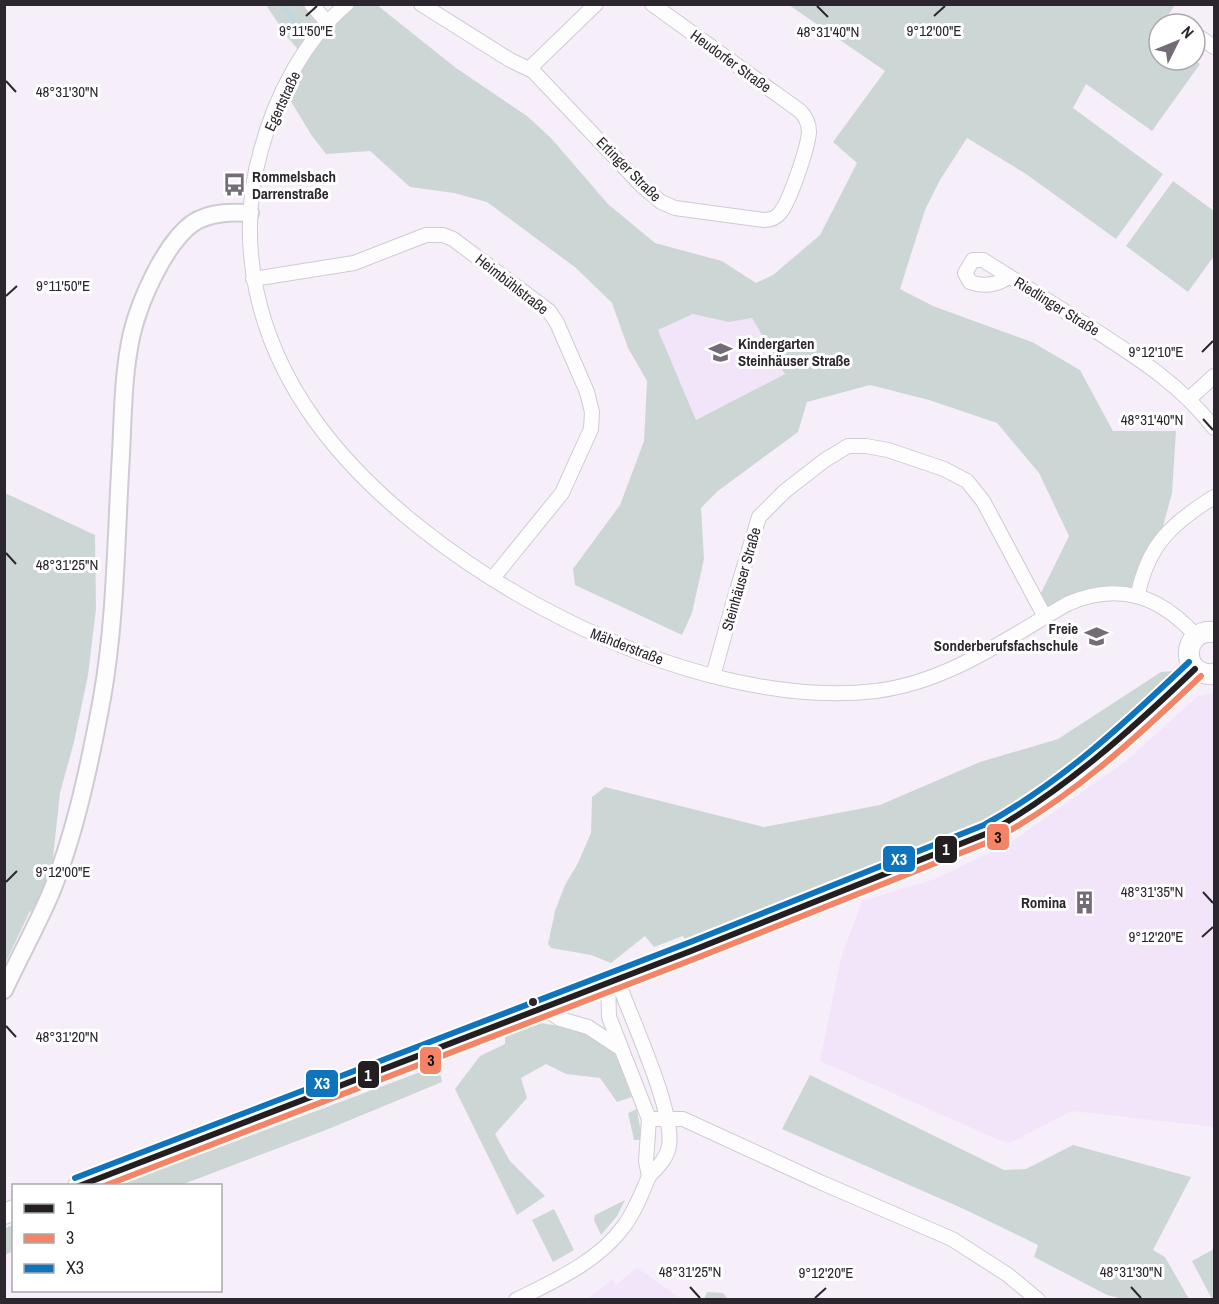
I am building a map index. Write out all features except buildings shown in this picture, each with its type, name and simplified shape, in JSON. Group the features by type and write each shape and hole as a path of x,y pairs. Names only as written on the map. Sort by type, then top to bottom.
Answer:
{"main road":[{"path":"1206,634 1192,642 1189,656 1195,669 1206,675 1215,675"},
{"path":"81,1184 937,854 1003,825 1051,796 1078,776 1195,669"}],"street":[{"path":"311,4 327,22"},
{"name":"Egertstraße","path":"250,213 256,168 273,113 304,56 327,22 347,4"},
{"name":"Ertinger Straße","path":"421,4 510,60 530,68 655,198 669,206 764,220 778,216 784,207 804,153 809,132 807,119"},
{"path":"530,68 596,4"},
{"name":"Heudorfer Straße","path":"652,4 800,111 807,119"},
{"path":"4,990 50,895 71,834 101,701 111,619 124,392 129,348 136,320 159,268 171,247 184,231 201,219 212,215 234,212 250,213"},
{"name":"Mähderstraße","path":"250,213 249,242 253,279 264,321 287,375 312,417 333,444 355,470 387,501 444,546 521,597 592,633 661,660 713,676 770,689 840,694 888,689 963,665 1045,616 1088,596 1138,594"},
{"name":"Heimbühlstraße","path":"253,279 354,263 434,234 453,239 549,311 557,323 587,392 592,412 591,429 562,493 493,579"},
{"name":"Riedlinger Straße","path":"1009,276 1152,367 1189,399 1215,428"},
{"path":"1189,399 1215,376"},
{"name":"Steinhäuser Straße","path":"713,676 759,518 785,491 825,460 849,446 888,450 944,468 967,481 983,501 1045,616"},
{"path":"1206,634 1138,594 1146,565 1159,541 1173,527 1215,497"},
{"path":"613,980 609,1017 649,1119 646,1161 649,1176"},
{"path":"516,1299 553,1281 587,1260 610,1242 626,1224 649,1176 661,1164 669,1147 668,1118 613,980"},
{"path":"543,1007 560,1019 588,1028 622,1050"},
{"path":"649,1119 683,1119 952,1239 1008,1275 1038,1299"}],"shaded area":[{"path":"266,5 311,5 327,22 347,5 377,5 456,68 527,116 551,138 608,204 655,243 722,261 756,283 773,275 820,235 857,163 833,142 885,71 789,5 1175,5 1170,12 1147,12 1147,72 1194,72 1152,131 1086,84 1073,108 1163,174 1116,239 1026,174 967,138 940,180 925,210 900,289 933,306 1032,342 1080,370 1113,431 1176,431 1172,493 1159,541 1138,594 1112,594 1045,617 1037,601 1069,536 1039,473 997,423 929,400 870,385 807,402 798,432 718,491 701,508 704,559 692,613 682,635 575,585 573,569 620,505 644,441 647,381 628,348 612,303 576,268 487,202 454,193 410,187 370,151 326,154 312,136 284,90 304,56 288,38","holes":["693,314 729,322 752,318 785,374 696,420 658,330"]},
{"path":"1173,181 1214,211 1214,256 1188,292 1126,246"},
{"name":"Kindergarten Steinhäuser Straße","path":"693,314 729,322 752,318 785,374 696,420 658,330"},
{"path":"5,493 95,535 96,609 88,675 74,742 60,793 49,895 39,916 30,911 5,964"},
{"path":"1195,669 1051,796 691,951 683,936 654,947 645,936 611,963 591,955 551,948 548,944 555,911 565,885 591,833 592,797 605,787 764,827 880,805 980,762 1058,739 1161,672"},
{"path":"1214,693 1214,1127 1072,1111 1008,1144 820,1061 841,958 862,901 935,879 1010,843 1126,761 1198,696"},
{"path":"536,1022 582,1031 593,1035 611,1048 632,1097 617,1102 600,1078 566,1074 546,1064 521,1078 527,1098 495,1134 510,1161 545,1196 517,1215 455,1089 480,1056 505,1044 505,1036"},
{"path":"439,1065 442,1082 326,1130 184,1184 121,1184"},
{"path":"810,1075 1004,1170 1026,1169 1073,1145 1191,1177 1153,1250 1165,1257 1189,1299 1123,1299 1107,1295 1034,1257 1038,1245 966,1210 782,1129"},
{"path":"637,1109 642,1140 634,1140 628,1113"},
{"path":"625,1200 617,1216 601,1235 594,1220 595,1215"},
{"path":"554,1209 574,1250 553,1262 532,1220"},
{"path":"12,1225 12,1252 5,1255 5,1228"},
{"path":"1214,1249 1214,1299 1212,1299 1192,1261"},
{"path":"637,1268 682,1299 586,1300 612,1280 616,1285"},
{"path":"707,1292 723,1293 728,1299 704,1299"}],"waterway":[{"path":"281,4 301,30"}],"transit line":[{"name":"X3","path":"75,1178 688,943 984,825 1066,771 1117,729 1189,662"},
{"name":"1","path":"84,1184 691,951 988,833 1017,816 1071,778 1146,715 1195,669"},
{"name":"3","path":"109,1184 694,959 991,841 1048,806 1102,766 1201,676"}],"place":[{"name":"Rommelsbach Darrenstraße","path":"234,185"},
{"name":"Kindergarten Steinhäuser Straße","path":"720,352"},
{"name":"Freie Sonderberufsfachschule","path":"1096,637"},
{"name":"Romina","path":"1084,902"}]}
